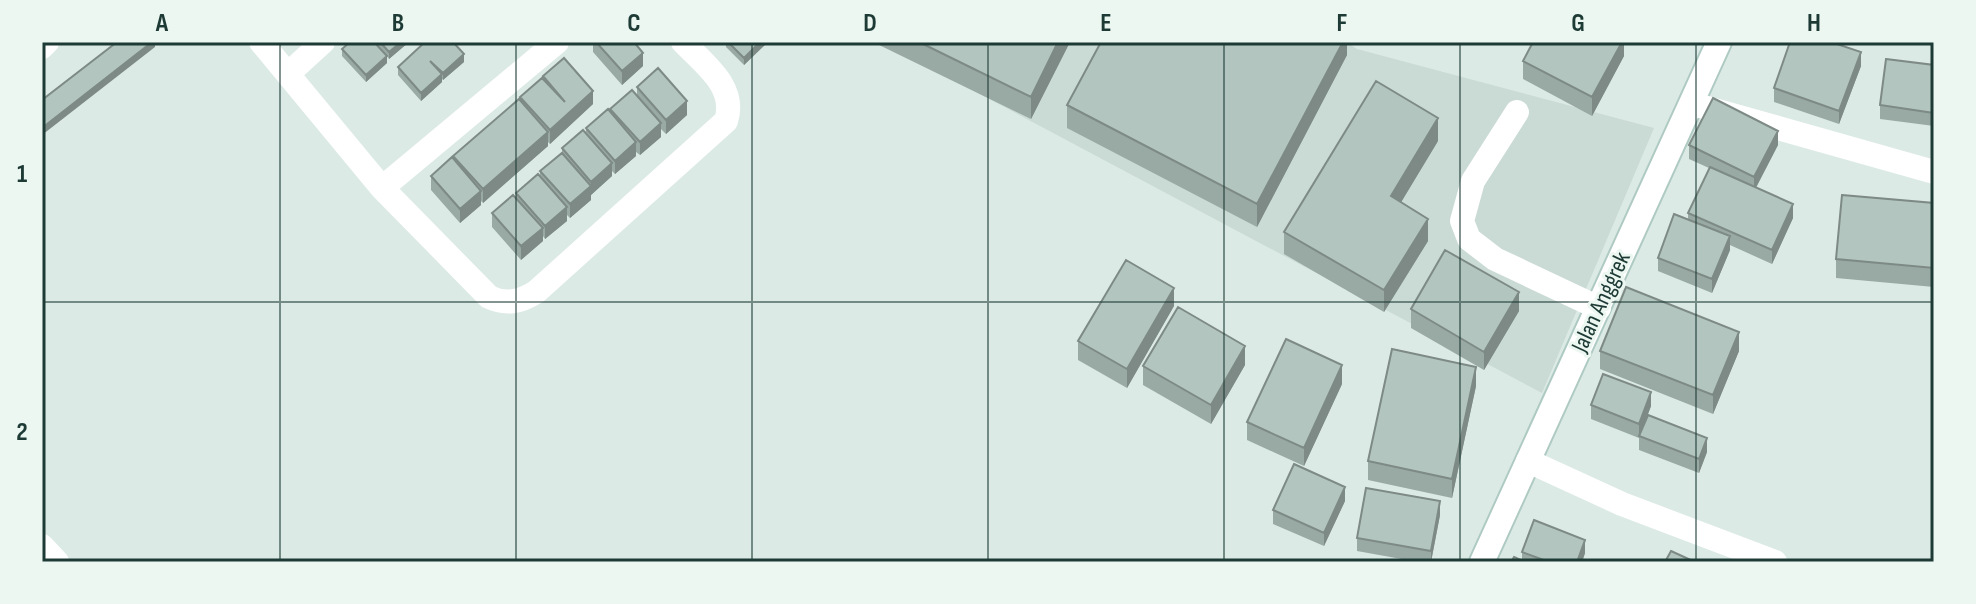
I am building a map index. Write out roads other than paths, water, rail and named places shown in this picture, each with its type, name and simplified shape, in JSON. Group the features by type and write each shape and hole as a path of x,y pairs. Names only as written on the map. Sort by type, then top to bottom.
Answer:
{"street":[{"path":"42,47 47,42"},
{"path":"261,42 382,188 489,297 510,302 524,300 726,121 729,97 724,86 683,42"},
{"path":"289,73 323,42"},
{"path":"382,188 557,42"},
{"name":"Jalan Anggrek","path":"1482,562 1719,42"},
{"path":"1693,104 1934,172"},
{"path":"1517,112 1473,181 1462,221 1469,239 1495,259 1599,308"},
{"path":"1528,461 1622,504 1775,562"},
{"path":"42,546 57,562"}]}
